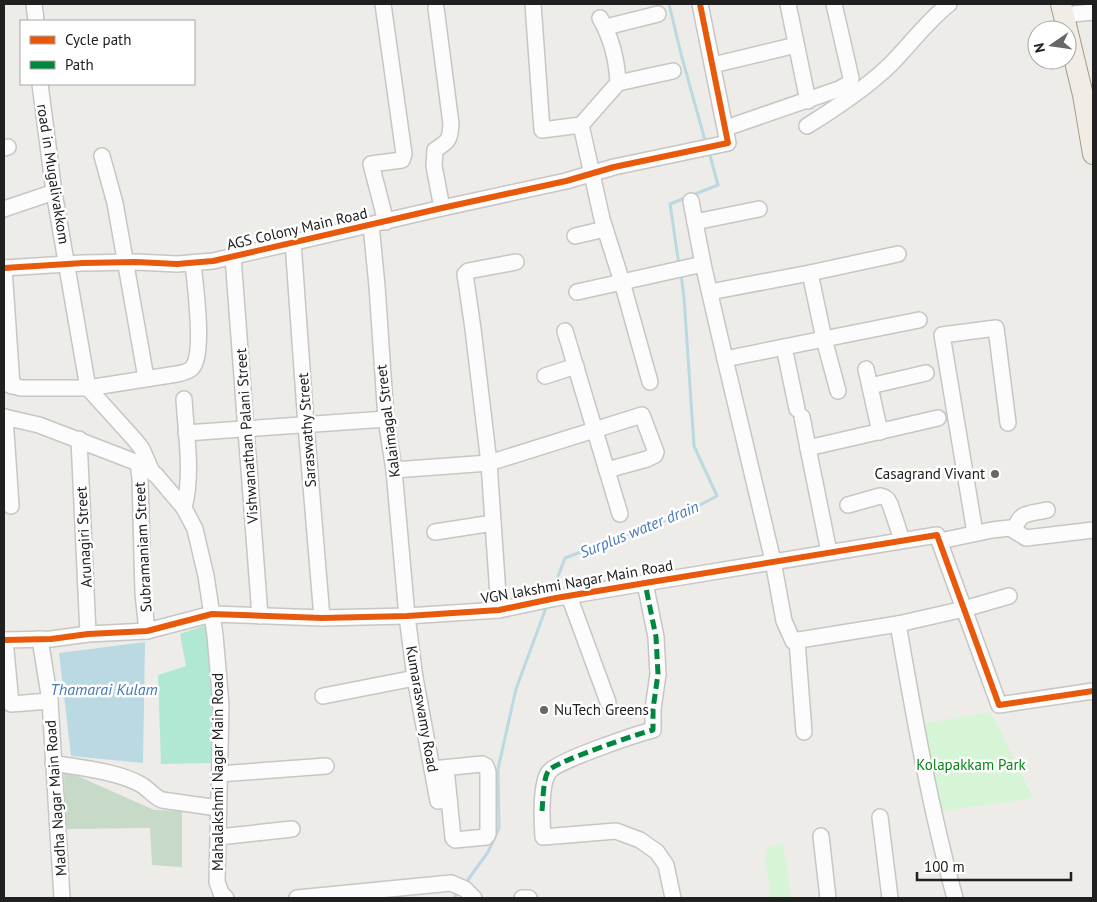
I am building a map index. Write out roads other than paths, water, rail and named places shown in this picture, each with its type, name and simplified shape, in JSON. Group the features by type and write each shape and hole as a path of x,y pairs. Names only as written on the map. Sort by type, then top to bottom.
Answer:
{"main road":[{"path":"1066,7 1090,118 1093,154"}],"street":[{"path":"34,4 36,20"},
{"name":"Kalaimagal Street","path":"383,4 404,154 402,160 372,164 378,224 377,286 386,419 394,470 408,616"},
{"path":"533,4 542,130 581,125 618,83 672,71"},
{"path":"700,4 726,128 808,101 850,83 851,78 834,4"},
{"path":"788,4 808,101"},
{"path":"807,126 828,113 890,65 949,4"},
{"path":"1066,7 1093,12"},
{"path":"436,8 451,124 450,138 435,150 433,158 442,208"},
{"path":"618,83 617,61 603,23 658,14"},
{"path":"713,65 796,45"},
{"name":"road in Mugalivakkom","path":"40,85 54,192 88,388"},
{"path":"581,125 605,229 650,382"},
{"name":"AGS Colony Main Road","path":"4,268 126,262 193,263 213,261 728,143 726,128"},
{"path":"102,156 115,203 146,378"},
{"path":"4,209 54,192"},
{"path":"691,201 703,264 773,561 784,621 793,641 898,624 964,609 1009,596"},
{"path":"695,222 759,209"},
{"path":"575,236 605,229"},
{"name":"Saraswathy Street","path":"293,242 322,618"},
{"path":"710,292 898,254"},
{"name":"Vishwanathan Palani Street","path":"233,257 260,616"},
{"path":"499,610 489,463 465,274 468,271 516,262"},
{"path":"4,268 8,385 51,389 88,388 186,372 192,368 196,359 199,339 193,263"},
{"path":"577,292 703,264"},
{"path":"810,273 824,339 838,391"},
{"path":"725,359 919,320"},
{"path":"975,533 942,335 996,328 1008,423"},
{"path":"565,331 620,514"},
{"path":"784,347 808,448 829,552"},
{"path":"545,376 576,366"},
{"path":"866,369 880,432"},
{"path":"870,386 926,373"},
{"path":"88,388 142,449 152,472"},
{"path":"184,399 189,480 184,508"},
{"path":"394,470 489,463 642,415 656,452 653,457 607,470"},
{"path":"11,506 4,417 39,425 79,439 138,463 152,472"},
{"path":"808,448 938,418"},
{"path":"186,433 386,419"},
{"name":"Arunagiri Street","path":"79,439 88,634"},
{"name":"Subramaniam Street","path":"138,463 147,631"},
{"name":"Mahalakshmi Nagar Main Road","path":"152,472 184,508 195,529 206,576 217,653 221,704 217,882 221,893 226,898"},
{"path":"848,505 885,496 890,504 902,540"},
{"path":"1015,531 1017,521 1021,516 1047,510"},
{"path":"435,532 493,523"},
{"path":"1093,530 1026,538 1010,528 940,541 999,705 1093,690"},
{"name":"VGN lakshmi Nagar Main Road","path":"4,640 51,639 88,634 147,631 212,614 322,618 408,616 499,610 563,597 902,540 938,535 940,541"},
{"path":"645,583 656,637 658,674 653,709 653,730 562,763 550,770 546,778 542,811 543,837 616,830 640,840 657,852 666,865 674,898"},
{"path":"563,597 608,702"},
{"name":"Kumaraswamy Road","path":"408,616 415,678 439,769 443,800 453,838 455,840 487,836 488,772 486,766 482,764 439,769"},
{"path":"898,624 918,739 943,856 955,898"},
{"name":"Madha Nagar Main Road","path":"40,639 50,701 62,898"},
{"path":"4,640 8,704 50,701"},
{"path":"797,641 804,732"},
{"path":"323,696 415,678"},
{"path":"53,763 127,779 142,785 156,798 162,800 218,808"},
{"path":"219,774 326,766"},
{"path":"880,817 890,898"},
{"path":"219,838 292,828"},
{"path":"821,836 828,898"},
{"path":"296,898 378,895 450,883 469,894"},
{"path":"522,898 529,898"}],"water":[{"name":"Thamarai Kulam","path":"145,642 143,763 71,756 59,653"}],"waterway":[{"name":"Surplus water drain","path":"669,4 706,144"},
{"name":"Surplus water drain","path":"679,265 670,204 718,185 709,152"},
{"name":"Surplus water drain","path":"551,595 565,558 683,514 717,496 694,446 681,274"},
{"name":"Surplus water drain","path":"465,884 488,852 499,828 498,769 516,689 547,605"},
{"name":"Surplus water drain","path":"454,898 459,891"}],"place":[{"name":"Casagrand Vivant","path":"995,474"},
{"name":"NuTech Greens","path":"544,710"}],"park label":[{"name":"Kolapakkam Park","path":"971,765"}]}
